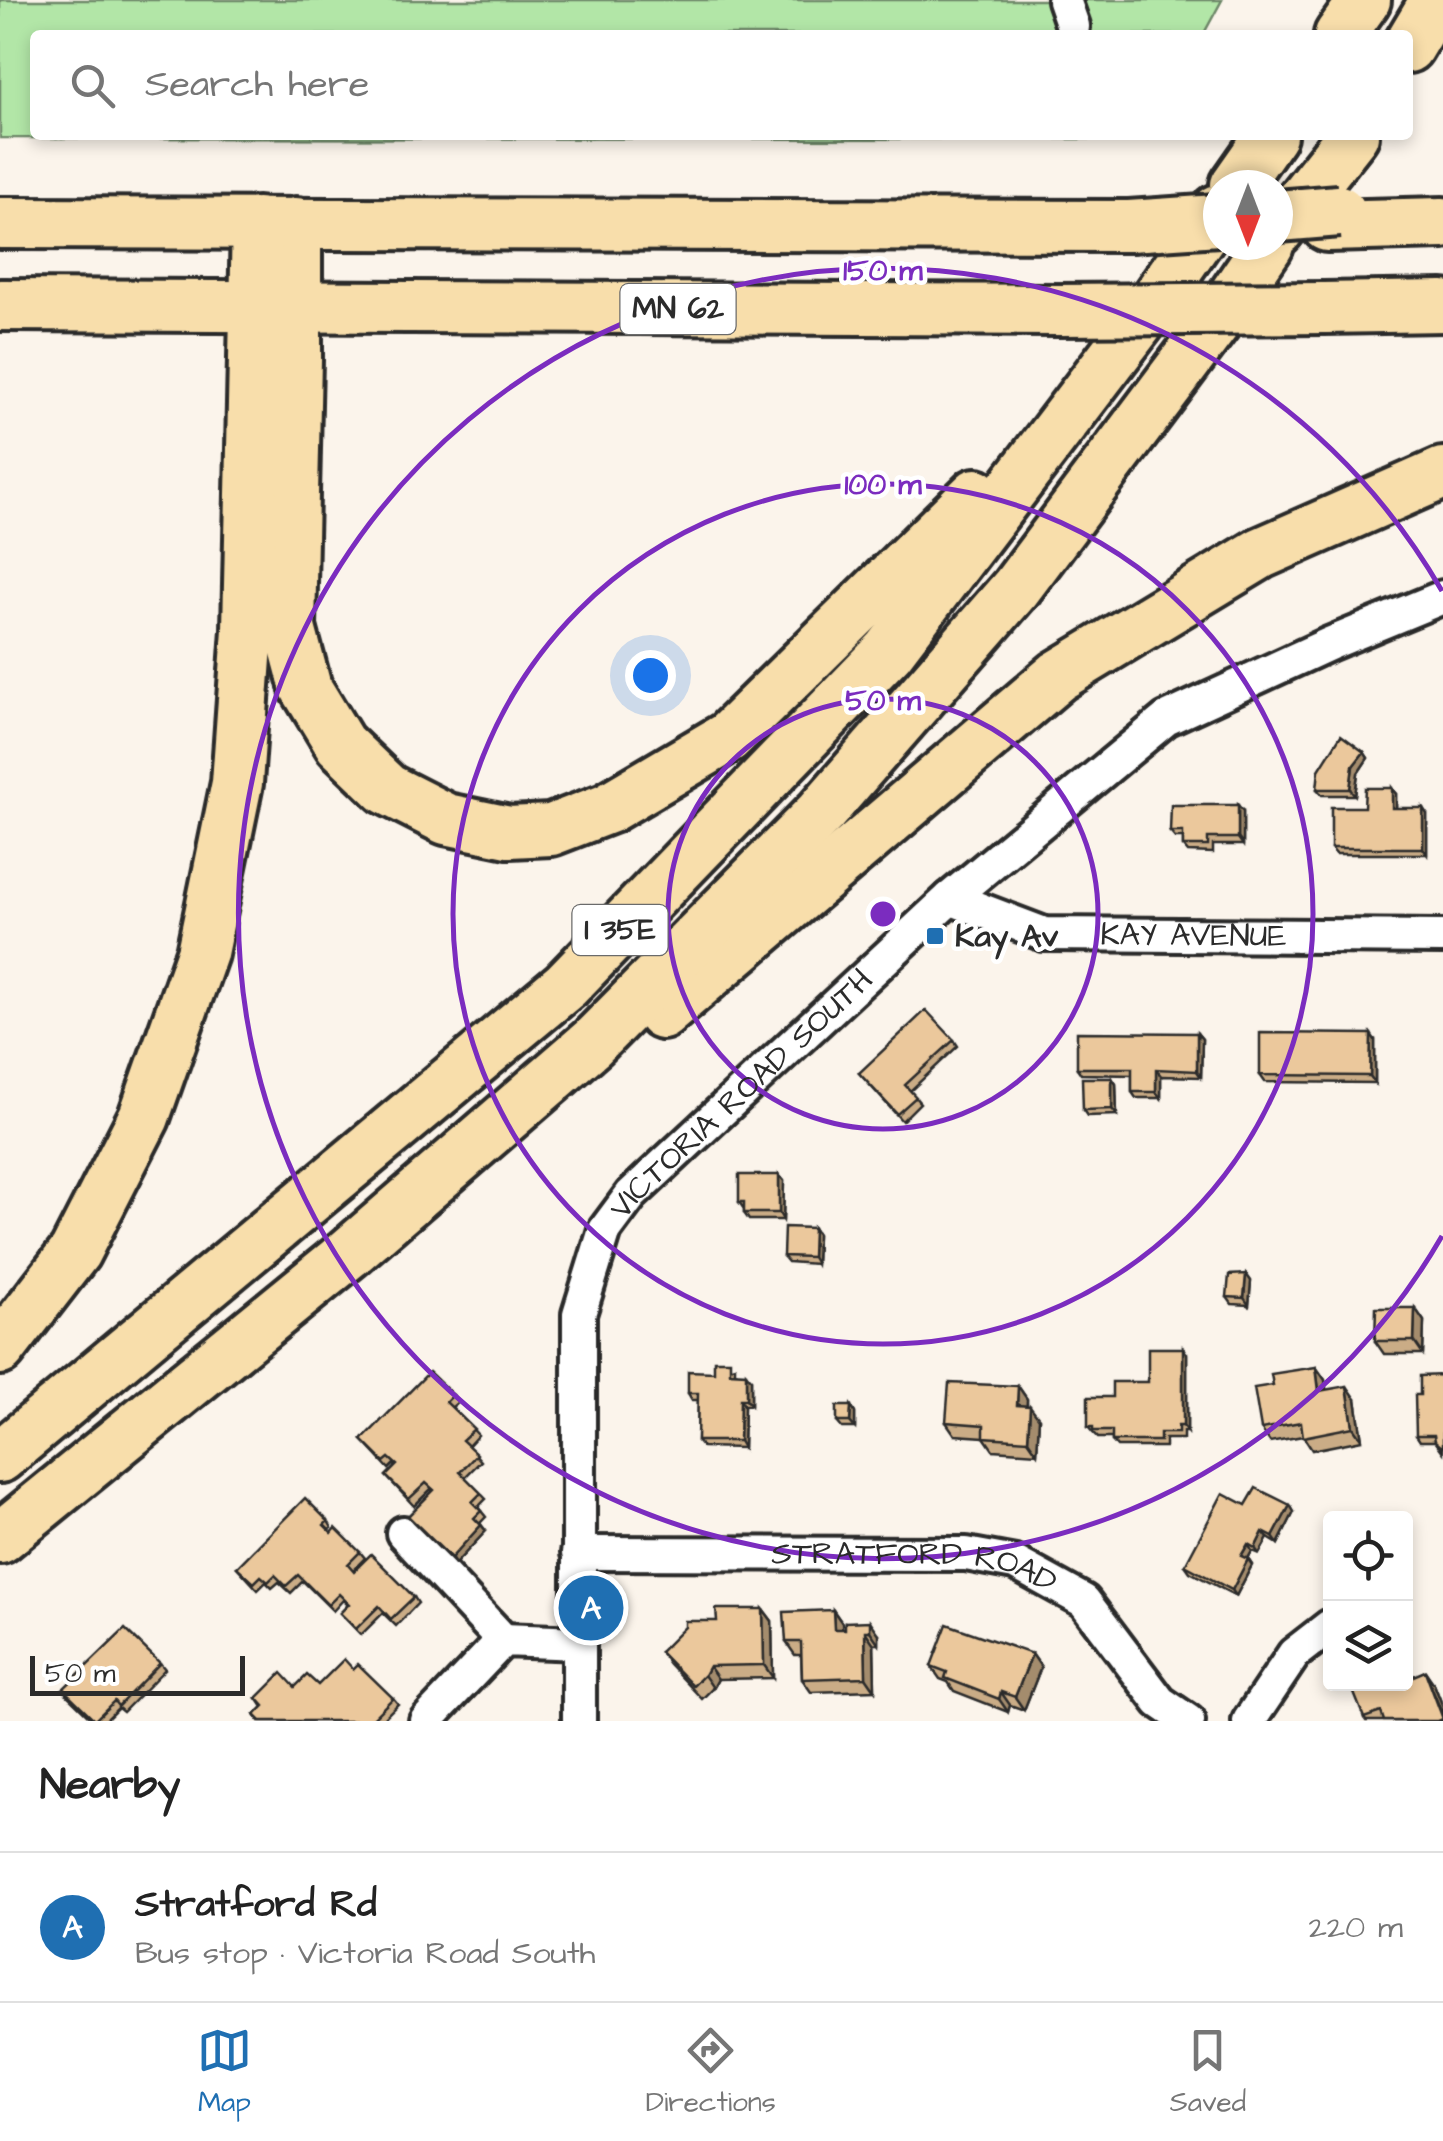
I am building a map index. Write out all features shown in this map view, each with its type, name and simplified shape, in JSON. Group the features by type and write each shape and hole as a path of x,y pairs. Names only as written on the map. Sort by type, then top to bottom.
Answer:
{"highway":[{"path":"1344,30 1365,0"},
{"path":"1413,39 1436,0"},
{"path":"1413,71 1443,40"},
{"path":"1246,170 1267,140"},
{"path":"1293,209 1349,140"},
{"path":"1293,225 1443,203"},
{"path":"1293,217 1443,224"},
{"path":"0,222 1203,224"},
{"path":"277,223 276,306 290,628 306,688 340,744 388,790 446,819 510,832 551,830 608,808 728,737 1035,437 1147,312"},
{"name":"I 35E","path":"0,1456 566,985 889,651 1147,312 1203,232"},
{"name":"I 35E","path":"0,1538 348,1254 592,1043 821,812 1016,588 1258,260"},
{"name":"MN 62","path":"0,305 1060,310 1443,306"},
{"path":"0,1350 75,1252 122,1162 144,1117 202,953 237,783 276,306"},
{"path":"348,1254 548,1112 1058,676 1261,554 1443,473"}],"street":[{"path":"1064,0 1072,30"},
{"name":"VICTORIA ROAD SOUTH","path":"579,1721 579,1314 604,1230 631,1195 950,898 1166,719 1443,597"},
{"name":"KAY AVENUE","path":"950,898 1044,934 1443,937"},
{"path":"403,1534 503,1640 579,1643"},
{"name":"STRATFORD ROAD","path":"578,1552 966,1554 1014,1562 1084,1601 1160,1702 1188,1721"},
{"path":"1249,1721 1294,1654 1323,1631"},
{"path":"426,1721 503,1640"}],"green space":[{"path":"0,0 1222,0 1206,30 30,30 30,138 0,138"}],"building":[{"path":"1341,735 1364,752 1353,766 1350,789 1317,789 1319,770"},
{"path":"1365,788 1392,788 1392,808 1423,808 1423,848 1331,848 1331,807 1364,807"},
{"path":"1171,805 1238,805 1238,838 1208,838 1208,846 1183,846 1183,832 1170,832"},
{"path":"926,1010 954,1040 905,1085 916,1097 897,1114 859,1073"},
{"path":"1077,1032 1197,1033 1197,1071 1156,1069 1156,1092 1132,1092 1132,1068 1077,1068"},
{"path":"1260,1033 1371,1034 1370,1076 1260,1075"},
{"path":"1082,1078 1112,1078 1112,1109 1083,1110"},
{"path":"739,1175 779,1175 779,1213 744,1213 744,1202 739,1202"},
{"path":"784,1227 813,1228 812,1257 783,1256"},
{"path":"1246,1274 1244,1298 1227,1297 1229,1275"},
{"path":"1376,1308 1415,1308 1414,1341 1375,1341"},
{"path":"1148,1348 1183,1348 1183,1426 1178,1426 1178,1433 1160,1433 1160,1441 1112,1441 1112,1431 1093,1431 1093,1427 1088,1427 1088,1397 1112,1397 1112,1382 1148,1382"},
{"path":"714,1360 730,1360 730,1372 746,1373 746,1399 740,1399 739,1441 697,1441 698,1393 688,1393 688,1371 714,1372"},
{"path":"1316,1367 1319,1391 1347,1386 1353,1427 1303,1437 1301,1422 1261,1429 1254,1388 1273,1385 1271,1374"},
{"path":"429,1372 453,1395 446,1402 474,1429 462,1440 477,1454 460,1472 481,1493 472,1502 481,1511 474,1518 481,1525 451,1558 408,1516 434,1490 426,1483 409,1499 386,1476 397,1465 389,1458 384,1462 362,1440"},
{"path":"1443,1375 1443,1448 1434,1435 1416,1435 1415,1395 1420,1395 1420,1376"},
{"path":"949,1383 1018,1386 1017,1405 1030,1406 1028,1440 984,1437 984,1425 946,1422"},
{"path":"837,1406 851,1406 850,1422 837,1422"},
{"path":"1256,1488 1290,1505 1273,1537 1263,1532 1255,1548 1248,1544 1241,1556 1248,1559 1232,1590 1185,1565 1223,1493 1246,1505"},
{"path":"305,1498 328,1521 324,1525 332,1533 336,1528 360,1552 348,1564 354,1571 371,1554 414,1597 391,1619 379,1606 356,1629 340,1613 349,1604 339,1594 328,1605 298,1575 286,1586 275,1575 268,1582 261,1576 254,1583 237,1567"},
{"path":"716,1609 763,1609 764,1665 709,1666 693,1686 660,1652 685,1627 685,1621 717,1621"},
{"path":"833,1610 834,1629 845,1629 845,1622 870,1621 870,1631 865,1631 866,1677 802,1679 801,1642 786,1642 784,1612"},
{"path":"947,1624 1032,1654 1015,1697 1001,1692 999,1699 945,1678 947,1672 931,1666"},
{"path":"125,1629 160,1663 118,1706 114,1701 95,1720 63,1689"},
{"path":"344,1659 353,1669 358,1664 393,1698 370,1721 261,1721 255,1715 264,1706 257,1698 282,1673 295,1687 307,1675 318,1685"},
{"path":"1425,1671 1443,1719 1384,1721 1381,1712 1364,1718 1353,1691 1413,1691 1413,1676"}],"place":[{"name":"Kay Av","path":"935,936"},
{"name":"Stratford Rd","path":"591,1608"}]}
